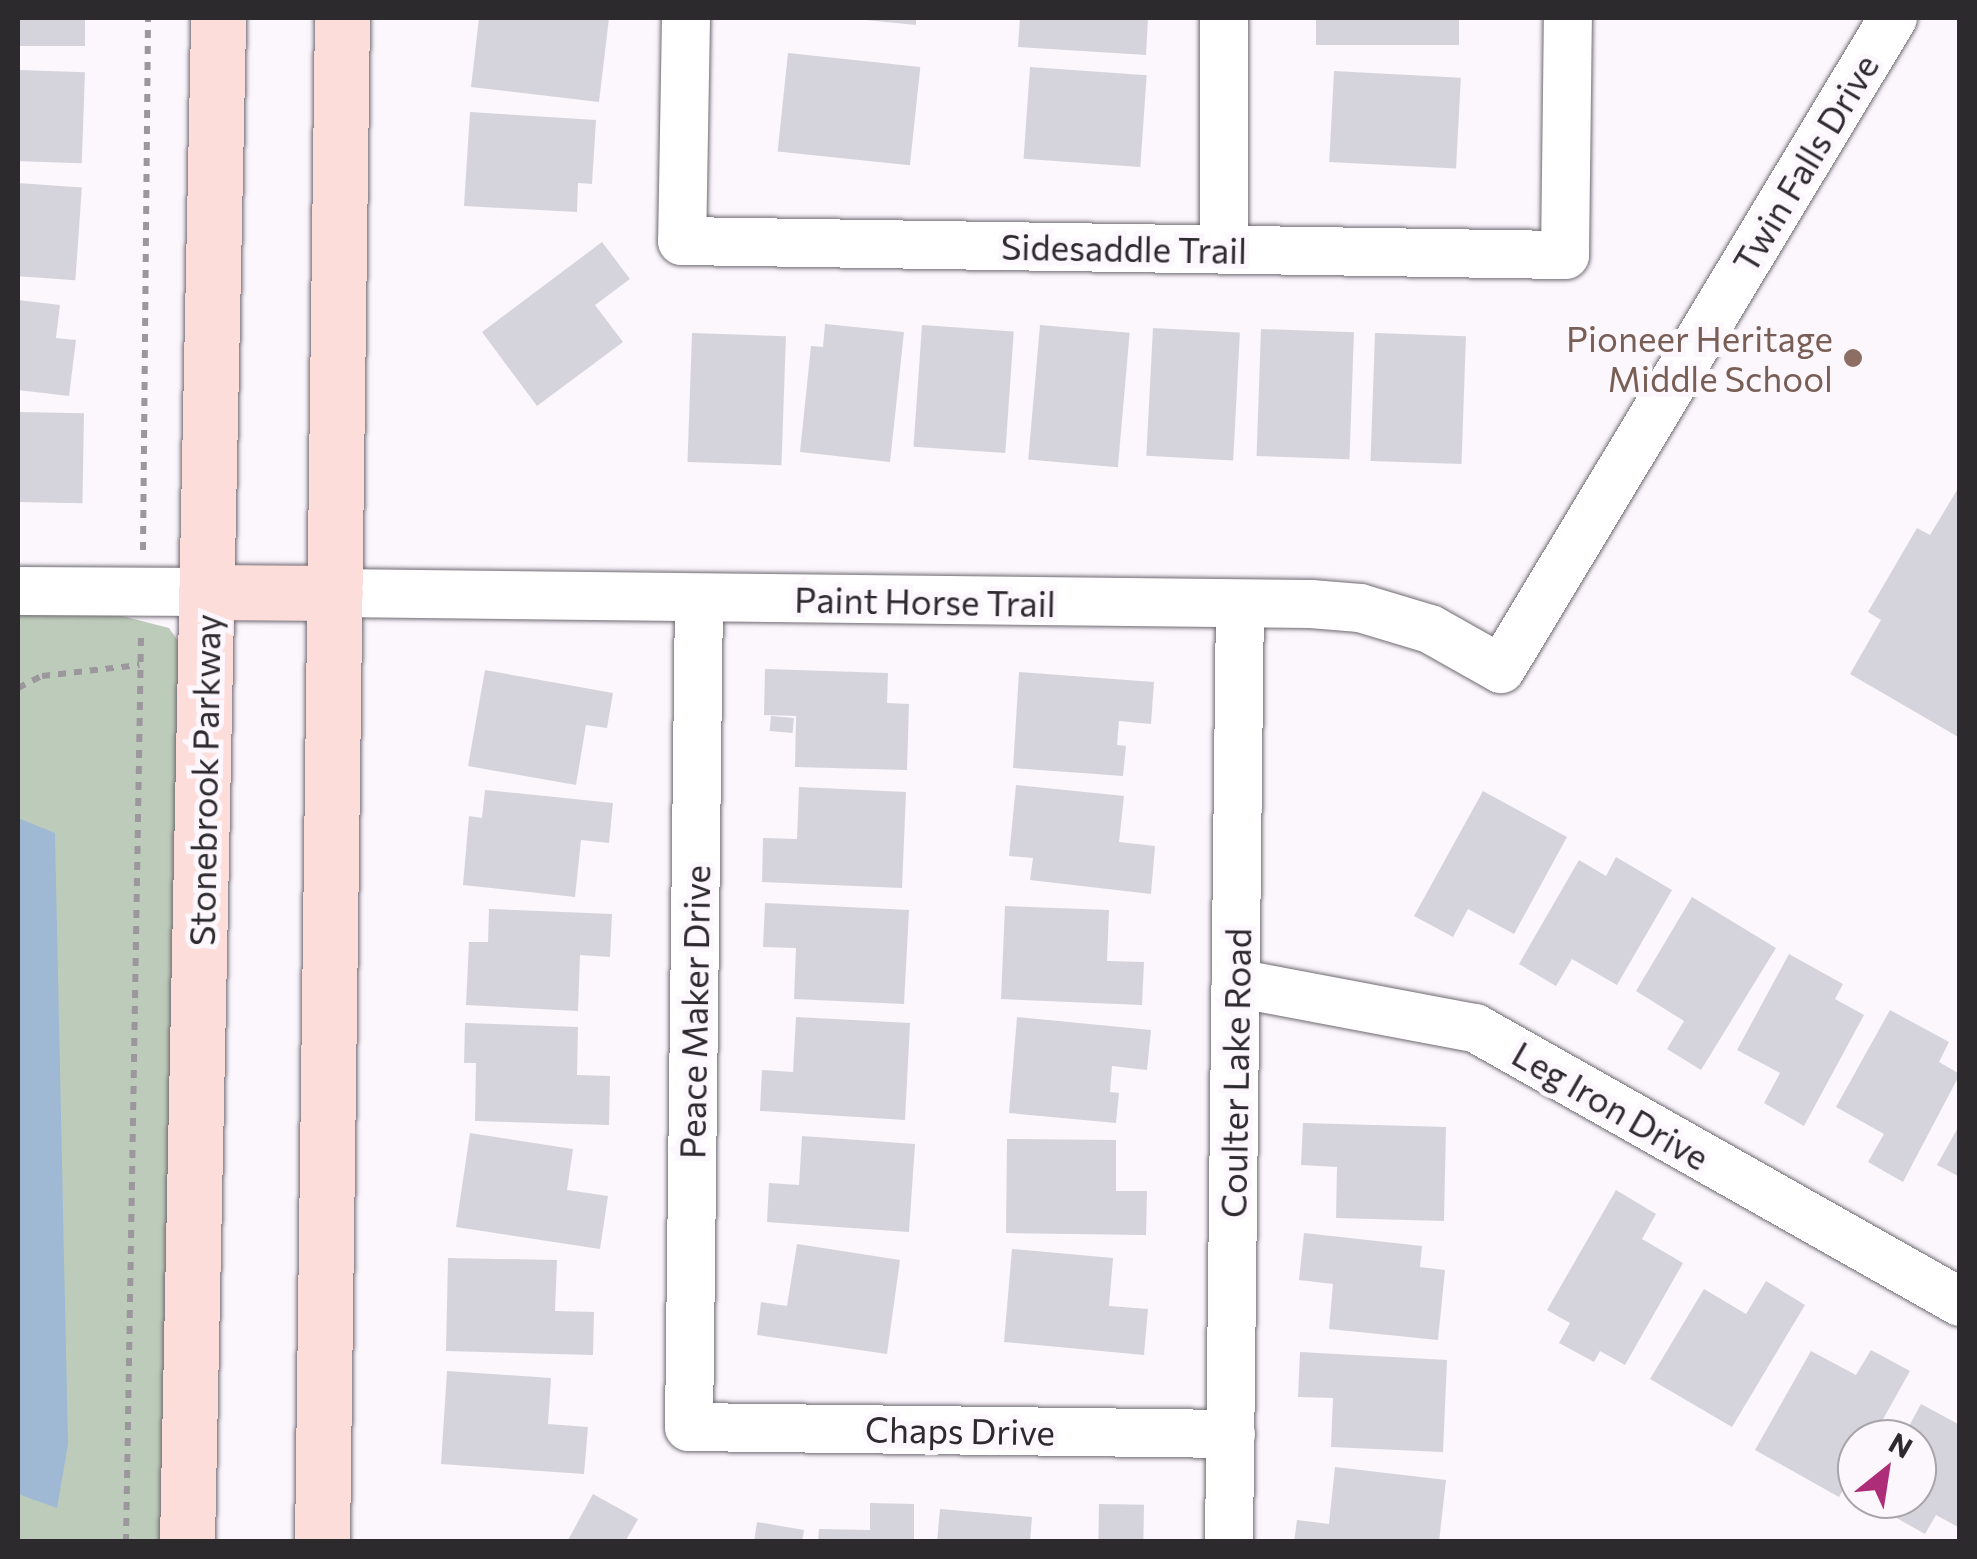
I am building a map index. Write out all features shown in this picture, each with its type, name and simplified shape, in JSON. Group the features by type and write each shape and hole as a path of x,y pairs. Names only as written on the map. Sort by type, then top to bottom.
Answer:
{"main road":[{"name":"Stonebrook Parkway","path":"186,1542 218,18"},
{"path":"322,1542 342,18"},
{"path":"208,592 335,594"}],"street":[{"name":"Sidesaddle Trail","path":"686,18 682,241 1565,255 1568,18"},
{"path":"1224,18 1224,250"},
{"name":"Twin Falls Drive","path":"1500,669 1893,18"},
{"path":"18,591 208,592"},
{"name":"Paint Horse Trail","path":"335,594 1360,608 1430,630 1500,669"},
{"name":"Peace Maker Drive","path":"689,1427 699,598"},
{"name":"Coulter Lake Road","path":"1229,1542 1240,604"},
{"name":"Leg Iron Drive","path":"1236,983 1475,1028 1960,1302"},
{"name":"Chaps Drive","path":"689,1427 1231,1434"}],"path":[{"path":"126,1542 143,592 148,18"},
{"path":"18,688 42,676 139,665"}],"green space":[{"path":"91,608 169,628 185,651 162,1541 18,1541 18,611"}],"water":[{"path":"18,818 55,833 68,1444 57,1508 18,1494"}],"building":[{"path":"18,18 85,18 85,46 18,46"},
{"path":"479,18 609,18 599,102 471,87"},
{"path":"846,18 916,18 916,25"},
{"path":"1020,18 1148,18 1146,55 1018,47"},
{"path":"1316,18 1459,18 1459,45 1316,45"},
{"path":"788,53 920,67 910,165 778,151"},
{"path":"1030,67 1147,75 1140,167 1024,159"},
{"path":"18,70 85,72 82,163 18,161"},
{"path":"1334,71 1461,78 1456,169 1329,162"},
{"path":"470,112 596,120 592,184 578,183 577,212 464,206"},
{"path":"18,183 82,187 75,280 18,276"},
{"path":"602,242 630,279 595,305 623,342 537,406 482,332"},
{"path":"18,300 60,305 56,338 76,340 69,396 18,390"},
{"path":"825,324 904,332 890,462 800,452 811,346 823,347"},
{"path":"922,325 1014,331 1005,453 913,447"},
{"path":"1040,325 1130,333 1118,467 1028,459"},
{"path":"1153,328 1240,333 1233,460 1146,456"},
{"path":"1261,329 1354,332 1350,459 1257,456"},
{"path":"692,333 786,336 781,465 687,462"},
{"path":"1375,333 1466,336 1461,464 1371,461"},
{"path":"18,412 84,413 82,503 18,502"},
{"path":"1960,485 1960,738 1850,674 1881,620 1868,612 1917,528 1930,535"},
{"path":"765,669 888,673 887,703 909,704 907,770 795,767 796,716 764,715"},
{"path":"485,670 613,693 607,728 586,725 576,785 468,766"},
{"path":"1019,672 1154,682 1151,724 1119,721 1117,745 1126,746 1123,776 1013,768"},
{"path":"771,716 794,718 793,733 770,731"},
{"path":"1016,785 1124,796 1119,842 1155,846 1151,894 1030,880 1033,858 1009,856"},
{"path":"799,787 906,792 902,888 762,882 763,838 797,839"},
{"path":"485,790 613,803 609,843 581,840 575,897 463,885 469,816 482,818"},
{"path":"1483,791 1567,837 1514,934 1468,909 1453,937 1414,916"},
{"path":"1616,857 1672,890 1617,985 1572,959 1556,986 1519,964 1579,860 1606,876"},
{"path":"1692,897 1776,948 1701,1070 1667,1049 1684,1021 1636,991"},
{"path":"765,903 909,910 904,1004 794,999 796,948 763,947"},
{"path":"1005,906 1109,910 1107,961 1144,962 1142,1005 1001,999"},
{"path":"489,909 612,914 610,957 580,955 578,1011 466,1005 469,942 488,942"},
{"path":"1789,954 1843,984 1835,999 1864,1015 1804,1126 1764,1103 1780,1073 1737,1050"},
{"path":"1890,1010 1949,1042 1939,1062 1960,1074 1903,1182 1868,1162 1884,1134 1836,1107"},
{"path":"796,1017 910,1023 905,1120 760,1111 762,1070 793,1072"},
{"path":"1017,1017 1151,1030 1147,1070 1112,1066 1110,1092 1119,1093 1116,1123 1009,1113"},
{"path":"465,1023 578,1027 577,1075 610,1076 609,1125 475,1121 476,1063 464,1063"},
{"path":"1303,1123 1446,1127 1444,1221 1336,1218 1337,1167 1301,1165"},
{"path":"1960,1124 1960,1177 1937,1165"},
{"path":"470,1133 573,1149 567,1190 608,1196 600,1249 456,1227"},
{"path":"802,1136 915,1144 909,1232 767,1222 769,1183 799,1185"},
{"path":"1007,1139 1116,1140 1116,1191 1147,1191 1146,1235 1006,1233"},
{"path":"1616,1190 1656,1214 1642,1239 1683,1263 1625,1365 1600,1351 1594,1362 1559,1343 1570,1323 1547,1310"},
{"path":"1304,1233 1422,1246 1420,1267 1445,1270 1438,1340 1329,1329 1333,1284 1299,1280"},
{"path":"797,1244 900,1260 887,1354 757,1335 761,1302 787,1306"},
{"path":"1012,1249 1113,1258 1109,1306 1148,1309 1144,1355 1004,1342"},
{"path":"448,1258 557,1260 555,1311 594,1312 593,1355 446,1351"},
{"path":"1766,1281 1805,1305 1732,1427 1650,1379 1704,1289 1746,1314"},
{"path":"1871,1350 1910,1371 1883,1419 1837,1419 1837,1496 1755,1450 1811,1351 1856,1375"},
{"path":"1300,1352 1447,1360 1443,1452 1331,1447 1333,1398 1298,1397"},
{"path":"447,1371 551,1378 548,1424 588,1427 584,1474 441,1464"},
{"path":"1921,1404 1960,1425 1960,1528 1937,1516 1937,1419 1913,1419"},
{"path":"1335,1467 1446,1480 1439,1542 1294,1542 1297,1520 1329,1524"},
{"path":"593,1494 638,1519 625,1542 567,1542"},
{"path":"870,1503 914,1504 914,1542 818,1542 819,1529 870,1530"},
{"path":"1099,1504 1144,1505 1143,1542 1098,1542"},
{"path":"940,1509 1032,1517 1030,1542 937,1542"},
{"path":"1898,1519 1934,1519 1925,1534"},
{"path":"757,1522 804,1530 802,1542 754,1542"}],"place":[{"name":"Pioneer Heritage Middle School","path":"1853,358"}]}
